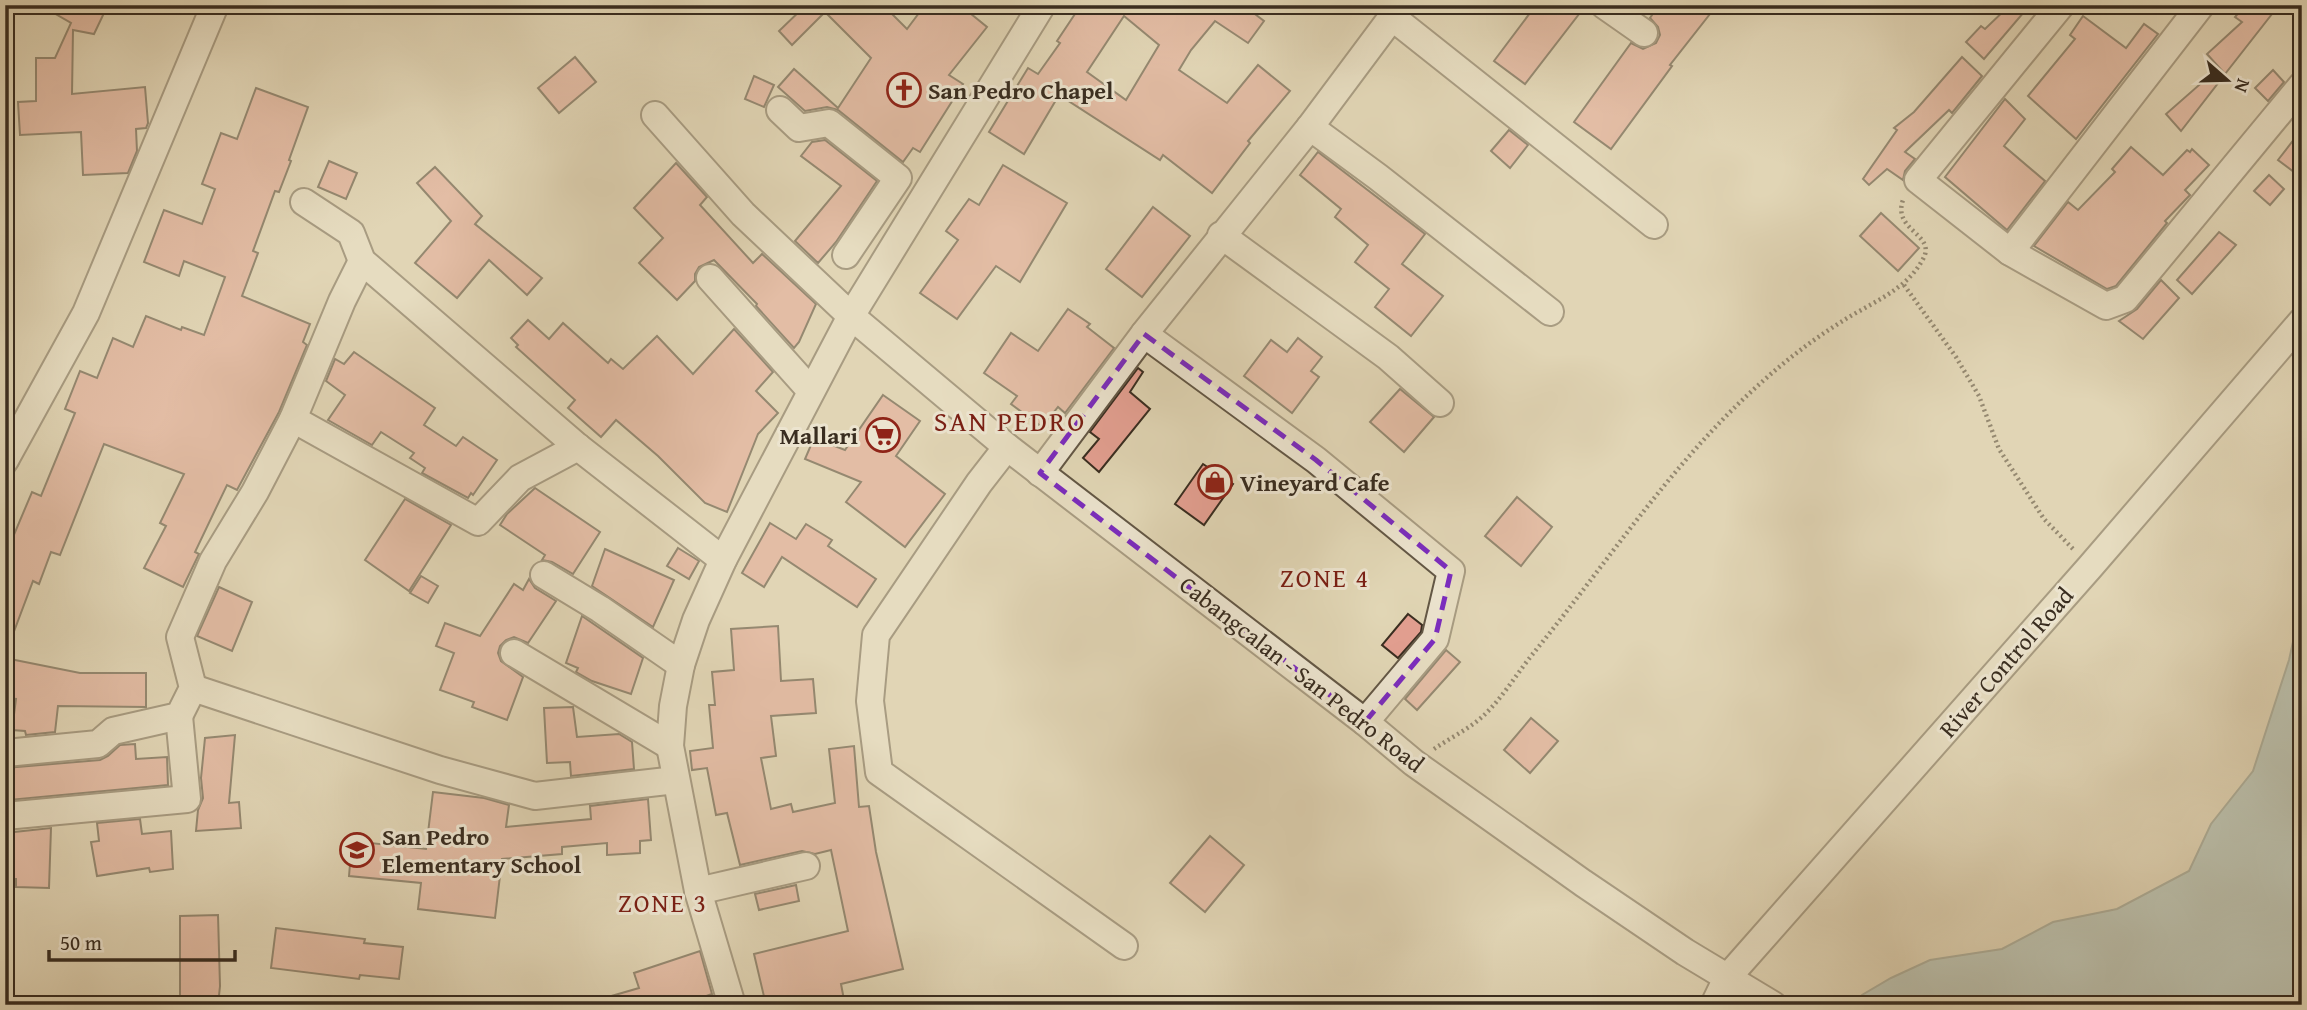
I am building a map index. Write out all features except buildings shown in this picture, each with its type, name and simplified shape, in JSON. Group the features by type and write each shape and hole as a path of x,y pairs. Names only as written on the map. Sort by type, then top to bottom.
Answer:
{"street":[{"path":"5,460 86,313 215,5"},
{"path":"732,1005 698,891 670,746 673,705 681,665 696,620 723,559 851,316 1042,5"},
{"path":"1604,5 1644,33"},
{"path":"2062,5 1918,180 2010,252 2106,306 2125,299 2302,85"},
{"path":"2010,252 2202,5"},
{"path":"1040,472 1144,334 1310,127 1396,11 1654,225"},
{"path":"780,110 799,128 829,123 898,178 846,255"},
{"name":"Cabangcalan - San Pedro Road","path":"655,115 743,214 851,316 1007,447 1365,722 1414,763 1583,883 1727,978 1773,1005"},
{"path":"1310,127 1550,312"},
{"path":"304,202 351,233 362,261 578,447 723,559"},
{"path":"865,224 891,248"},
{"path":"1222,235 1388,357 1440,404"},
{"path":"5,816 187,799 178,716 193,688 180,637 213,561 293,419 342,301 362,261"},
{"path":"710,278 811,391"},
{"name":"River Control Road","path":"1714,1005 1727,978 2090,567 2302,321"},
{"path":"1144,334 1316,460 1451,571 1435,639 1365,722"},
{"path":"293,419 478,522 520,478 578,447"},
{"path":"1007,447 979,482 876,635 870,701 879,772 1124,946"},
{"path":"544,575 600,609 681,665"},
{"path":"514,653 670,746"},
{"path":"193,688 440,770 536,796 676,780"},
{"path":"6,753 98,744 113,732 178,716"},
{"path":"698,891 806,866"}],"path":[{"path":"1414,763 1483,716 1582,594 1669,479 1751,392 1789,357 1903,285 1925,257 1926,245 1904,222 1900,210 1904,199 1918,180"},
{"path":"1903,285 1979,396 1999,449 2044,519 2090,567"}],"highlighted area":[{"path":"1144,334 1316,460 1451,571 1435,639 1365,722 1040,473"}],"water":[{"path":"2302,601 2302,1005 1854,1005 1862,995 1930,960 2002,949 2053,922 2117,909 2189,871 2211,824 2253,771 2289,660"}],"waterway":[{"path":"5,481 16,463"}],"place":[{"name":"San Pedro Chapel","path":"904,90"},
{"name":"Mallari","path":"883,435"},
{"name":"Vineyard Cafe","path":"1215,482"},
{"name":"San Pedro Elementary School","path":"357,850"}],"district":[{"name":"SAN PEDRO","path":"1010,420"},
{"name":"ZONE 4","path":"1325,577"},
{"name":"ZONE 3","path":"663,902"}]}
